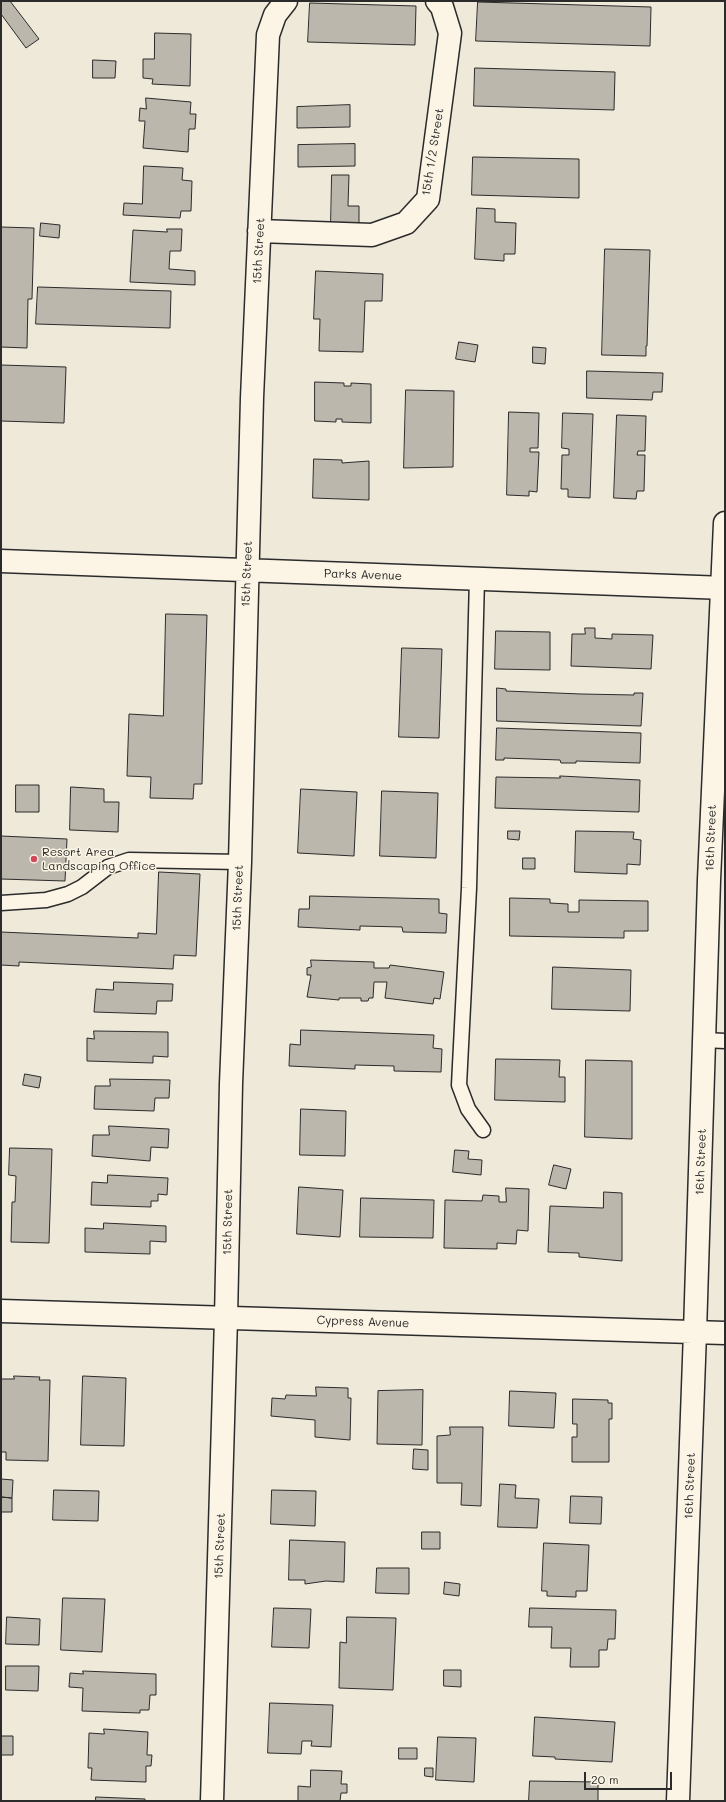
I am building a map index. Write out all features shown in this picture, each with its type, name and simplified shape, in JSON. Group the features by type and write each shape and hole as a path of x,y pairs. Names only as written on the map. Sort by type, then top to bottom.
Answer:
{"street":[{"name":"15th Street","path":"212,1801 226,1318 231,1084 240,862 252,398 268,35 275,15 286,1"},
{"name":"15th 1/2 Street","path":"260,231 372,235 406,223 428,199 450,33 442,6 437,1"},
{"name":"16th Street","path":"678,1801 696,1332 715,1040 725,523"},
{"name":"Parks Avenue","path":"1,561 248,572 477,578 723,588"},
{"name":"Cypress Avenue","path":"1,1311 725,1333"}],"lane":[{"path":"477,578 468,888 459,1085 468,1110 483,1130"},
{"path":"1,903 46,900 68,894 82,887 108,867 129,860 240,862"}],"building":[{"path":"1,1 10,1 39,39 26,48 1,14"},
{"path":"478,2 651,7 650,46 476,41"},
{"path":"310,3 416,6 415,45 308,42"},
{"path":"155,33 191,34 190,86 152,84 153,79 143,78 143,59 154,59"},
{"path":"93,60 116,61 115,78 93,78"},
{"path":"475,68 615,72 614,110 474,106"},
{"path":"146,98 191,102 190,114 196,114 195,129 189,129 188,152 143,148 145,121 139,121 140,108 146,109"},
{"path":"350,105 350,127 297,128 297,107"},
{"path":"355,144 355,166 298,167 298,145"},
{"path":"473,157 579,159 579,198 472,195"},
{"path":"144,166 183,168 182,180 192,181 191,211 181,211 180,218 123,215 124,203 142,204"},
{"path":"332,175 349,175 348,206 359,206 359,224 331,223"},
{"path":"477,208 495,209 495,222 516,223 515,254 504,254 504,261 475,259"},
{"path":"41,223 60,225 59,238 40,236"},
{"path":"1,227 34,228 32,299 28,299 27,348 1,347"},
{"path":"167,229 182,229 181,251 170,251 169,269 195,271 195,285 130,282 133,230 167,232"},
{"path":"605,249 650,250 646,356 602,355"},
{"path":"316,271 383,274 382,301 365,301 363,352 319,351 320,319 314,319"},
{"path":"38,287 171,291 170,328 36,324"},
{"path":"459,342 478,345 475,362 456,359"},
{"path":"533,347 546,348 545,364 533,363"},
{"path":"1,365 66,367 64,423 1,421"},
{"path":"587,371 663,373 662,392 653,392 652,400 587,398"},
{"path":"315,382 344,383 344,386 351,386 351,383 371,384 371,423 342,422 342,419 336,419 336,422 315,421"},
{"path":"406,390 454,391 453,467 404,468"},
{"path":"509,412 539,413 538,448 530,448 530,452 539,452 537,492 529,491 529,496 507,495"},
{"path":"563,413 593,414 590,498 568,497 568,489 561,489 562,455 569,455 569,449 562,448"},
{"path":"617,415 646,416 645,451 638,451 637,455 645,455 644,491 637,491 636,499 614,498"},
{"path":"314,459 342,460 342,463 369,461 369,500 313,498"},
{"path":"166,614 207,615 202,784 194,784 193,799 150,798 151,777 127,776 129,714 163,716"},
{"path":"585,628 595,628 595,638 612,639 612,634 653,635 651,669 571,666 572,634 585,634"},
{"path":"496,631 550,632 550,670 495,669"},
{"path":"402,648 442,649 439,738 399,737"},
{"path":"497,688 506,689 506,691 581,694 634,695 634,693 643,693 641,726 497,721"},
{"path":"497,728 641,733 640,763 576,761 576,763 561,763 560,760 504,758 504,760 496,760"},
{"path":"560,776 640,780 639,812 495,808 496,777 560,778"},
{"path":"16,785 39,785 39,812 16,812"},
{"path":"71,787 104,789 104,802 119,802 118,832 70,830"},
{"path":"301,789 357,792 354,856 298,853"},
{"path":"382,791 438,793 436,858 380,856"},
{"path":"508,831 520,831 519,840 508,839"},
{"path":"576,831 634,832 633,839 641,840 640,865 627,864 627,874 575,872"},
{"name":"Resort Area Landscaping Office","path":"1,836 67,839 65,881 1,879"},
{"path":"523,858 535,858 535,869 523,869"},
{"path":"159,872 200,874 196,956 174,955 173,969 19,962 19,966 1,965 1,932 138,938 138,933 156,934"},
{"path":"310,896 439,899 439,913 447,914 446,933 403,932 402,927 360,926 360,930 298,927 299,909 309,909"},
{"path":"510,898 550,899 550,903 568,904 568,912 579,912 579,900 648,901 648,931 624,931 624,938 510,936"},
{"path":"311,960 374,962 374,968 389,968 390,965 444,972 440,999 434,998 433,1004 385,998 387,982 374,982 373,998 369,998 368,1001 361,1001 361,998 339,998 339,1000 307,997 311,975 307,975 307,968 311,967"},
{"path":"553,967 631,970 630,1011 552,1009"},
{"path":"114,982 173,984 172,1001 157,1001 156,1014 94,1012 96,989 113,990"},
{"path":"301,1030 434,1035 433,1048 442,1049 441,1072 394,1071 394,1066 355,1065 355,1069 289,1066 290,1044 300,1045"},
{"path":"94,1031 168,1032 168,1057 153,1056 153,1063 87,1061 87,1038 94,1039"},
{"path":"496,1059 560,1060 559,1077 565,1077 565,1102 495,1100"},
{"path":"586,1060 632,1061 632,1139 585,1137"},
{"path":"25,1074 41,1077 39,1088 23,1085"},
{"path":"110,1079 170,1080 169,1098 155,1098 154,1111 94,1109 95,1086 110,1086"},
{"path":"301,1109 346,1111 345,1156 300,1155"},
{"path":"109,1126 169,1129 168,1148 151,1147 150,1161 92,1156 93,1135 109,1135"},
{"path":"10,1148 52,1149 49,1243 11,1242 12,1202 15,1202 16,1176 9,1175"},
{"path":"455,1150 469,1151 468,1159 482,1160 481,1175 453,1172"},
{"path":"554,1165 571,1169 566,1189 549,1185"},
{"path":"108,1175 168,1178 167,1195 158,1194 158,1201 151,1201 151,1207 91,1205 92,1182 107,1183"},
{"path":"299,1187 343,1190 340,1237 297,1234"},
{"path":"506,1188 529,1189 528,1231 517,1230 516,1244 497,1243 497,1249 444,1248 445,1200 482,1201 483,1195 499,1196 499,1202 506,1202"},
{"path":"604,1192 622,1193 622,1261 579,1257 579,1253 548,1252 550,1206 603,1208"},
{"path":"361,1198 434,1200 433,1238 360,1237"},
{"path":"104,1223 166,1226 166,1242 150,1241 150,1254 85,1252 85,1228 103,1229"},
{"path":"14,1376 40,1377 39,1380 50,1380 48,1461 6,1460 6,1452 1,1452 1,1379 14,1379"},
{"path":"83,1376 126,1378 124,1446 81,1445"},
{"path":"316,1387 348,1388 348,1398 351,1398 350,1440 315,1437 315,1420 271,1416 272,1398 285,1399 286,1395 316,1396"},
{"path":"423,1390 422,1445 377,1444 378,1391"},
{"path":"510,1391 556,1393 554,1428 509,1426"},
{"path":"573,1399 608,1400 608,1403 612,1403 612,1419 609,1419 609,1462 572,1462 572,1437 577,1437 577,1424 573,1424"},
{"path":"450,1427 483,1427 481,1506 461,1505 462,1483 437,1483 437,1436 450,1435"},
{"path":"414,1449 428,1450 428,1470 413,1469"},
{"path":"1,1479 13,1480 12,1498 1,1497"},
{"path":"500,1484 516,1485 515,1498 539,1499 537,1528 498,1527"},
{"path":"54,1490 99,1491 98,1521 53,1520"},
{"path":"272,1490 316,1491 315,1526 271,1524"},
{"path":"571,1496 602,1497 601,1524 570,1523"},
{"path":"1,1497 12,1498 12,1512 1,1512"},
{"path":"422,1532 440,1532 440,1549 422,1549"},
{"path":"290,1540 345,1542 344,1582 326,1581 305,1584 305,1580 289,1580"},
{"path":"544,1543 589,1545 587,1591 576,1591 576,1597 547,1596 547,1591 542,1591"},
{"path":"377,1568 409,1568 409,1594 376,1593"},
{"path":"445,1582 460,1584 459,1596 444,1594"},
{"path":"63,1598 105,1599 102,1652 61,1650"},
{"path":"274,1608 311,1609 309,1648 272,1647"},
{"path":"530,1608 616,1610 615,1639 608,1639 607,1650 599,1650 599,1667 570,1667 571,1648 551,1648 552,1627 529,1627"},
{"path":"7,1617 40,1619 39,1645 6,1644"},
{"path":"347,1617 396,1618 393,1690 339,1688 340,1642 346,1643"},
{"path":"6,1666 39,1666 38,1691 6,1690"},
{"path":"444,1670 461,1670 461,1687 444,1686"},
{"path":"83,1671 156,1674 156,1695 150,1695 149,1710 140,1710 140,1713 82,1711 83,1688 69,1687 70,1673 83,1674"},
{"path":"270,1703 333,1705 331,1747 311,1746 312,1741 302,1741 301,1754 268,1753"},
{"path":"535,1717 615,1722 612,1762 555,1759 555,1757 533,1756"},
{"path":"104,1729 148,1732 147,1755 152,1755 151,1766 146,1766 146,1782 91,1780 92,1768 88,1768 89,1733 104,1734"},
{"path":"1,1736 13,1736 13,1755 1,1755"},
{"path":"438,1737 476,1738 474,1782 436,1780"},
{"path":"399,1748 417,1748 417,1759 399,1759"},
{"path":"425,1768 433,1768 433,1777 425,1776"},
{"path":"311,1770 342,1771 341,1784 347,1784 347,1793 341,1793 340,1801 298,1801 298,1786 310,1787"},
{"path":"530,1781 598,1782 598,1801 529,1801"},
{"path":"96,1797 145,1799 145,1801 96,1801"}],"place":[{"name":"Resort Area Landscaping Office","path":"34,859"}]}
